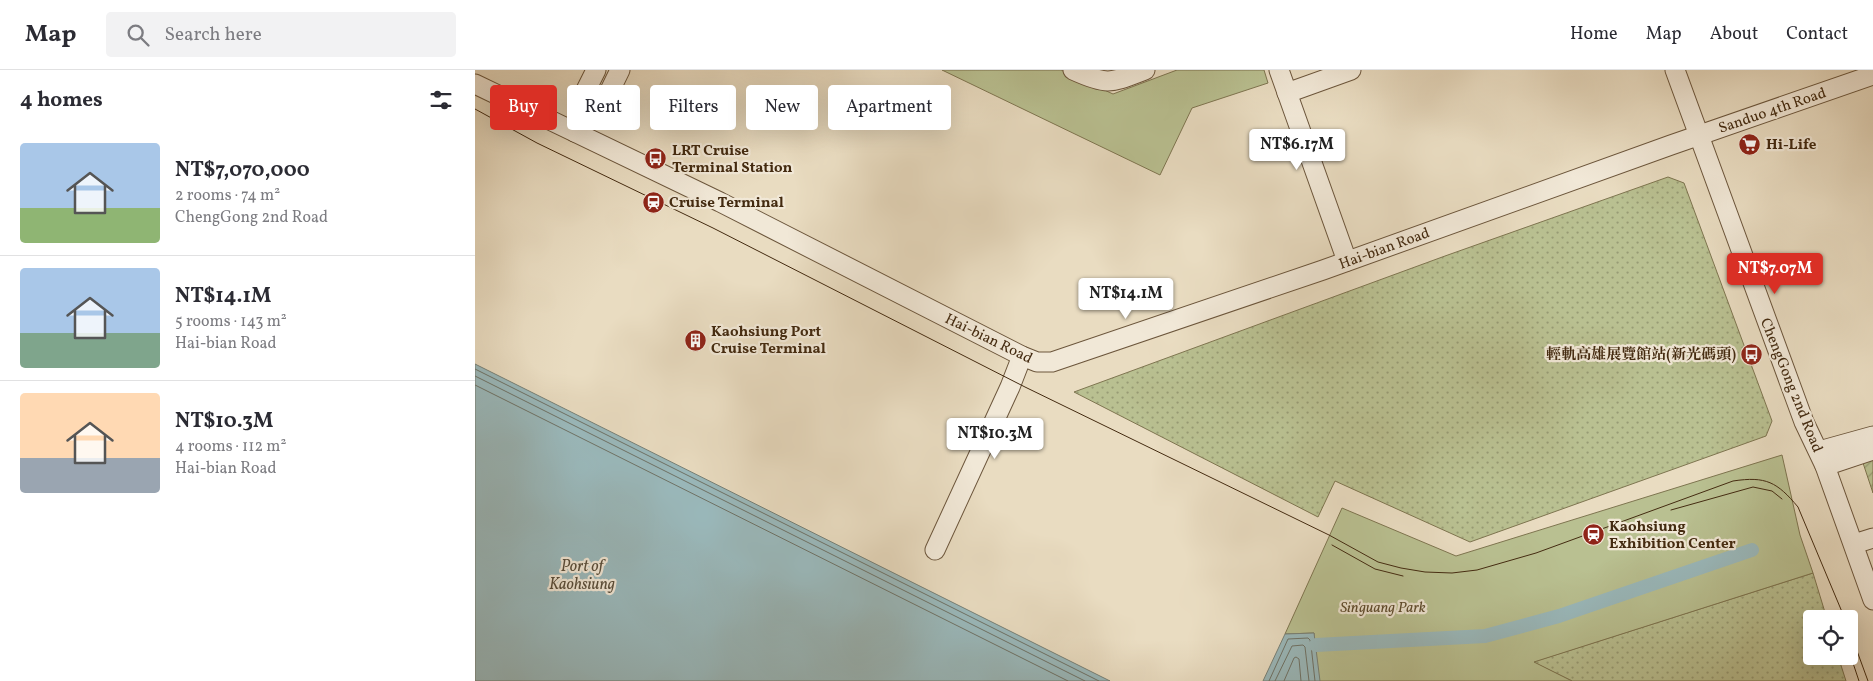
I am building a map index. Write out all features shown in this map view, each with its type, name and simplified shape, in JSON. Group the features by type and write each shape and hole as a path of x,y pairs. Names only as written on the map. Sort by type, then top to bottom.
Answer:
{"street":[{"path":"575,132 583,96 596,70"},
{"path":"575,132 601,109 620,70"},
{"path":"1073,70 1097,81 1117,81 1145,70"},
{"path":"1279,70 1347,261"},
{"path":"1287,93 1351,70"},
{"name":"ChengGong 2nd Road","path":"1675,70 1804,422 1822,458 1862,552 1873,600"},
{"name":"Sanduo 4th Road","path":"1698,136 1873,75"},
{"name":"Hai-bian Road","path":"475,84 720,202 1037,362 1052,362 1070,357 1698,136"},
{"path":"935,550 1022,356"},
{"path":"1822,458 1873,436"},
{"path":"1822,458 1873,450"},
{"path":"1862,552 1873,538"}],"green space":[{"path":"942,70 1061,70 1113,94 1177,70 1264,70 1268,83 1192,108 1160,175"},
{"path":"1668,177 1684,183 1772,421 1766,436 1470,542 1335,481 1318,517 1074,392 1445,256"},
{"name":"Sin'guang Park","path":"1782,455 1800,535 1813,573 1534,662 1572,681 1318,681 1314,633 1285,634 1342,508 1456,556"},
{"path":"1873,459 1873,493 1863,463"},
{"path":"1813,573 1824,610 1803,610 1803,665 1841,665 1846,681 1572,681 1533,662"}],"water":[{"name":"Port of Kaohsiung","path":"475,364 1110,681 475,681"},
{"path":"1314,633 1320,681 1263,681 1285,634"}],"waterway":[{"path":"1316,645 1485,636 1559,616 1752,550"}],"tram line":[{"path":"475,109 537,143 713,228 1025,387 1329,535 1378,562 1425,572 1452,573 1477,570 1536,553 1733,481 1754,479 1763,480 1777,486 1798,507 1841,610"},
{"path":"1671,510 1753,487 1772,491 1782,499"},
{"path":"1332,545 1375,569 1403,576"},
{"path":"1858,654 1868,681"},
{"path":"1854,665 1859,681"}],"place":[{"name":"Hi-Life","path":"1750,144"},
{"name":"LRT Cruise Terminal Station","path":"656,159"},
{"name":"Cruise Terminal","path":"653,202"},
{"name":"Kaohsiung Port Cruise Terminal","path":"695,340"},
{"name":"輕軌高雄展覽館站(新光碼頭)","path":"1752,354"},
{"name":"Kaohsiung Exhibition Center","path":"1593,535"}]}
